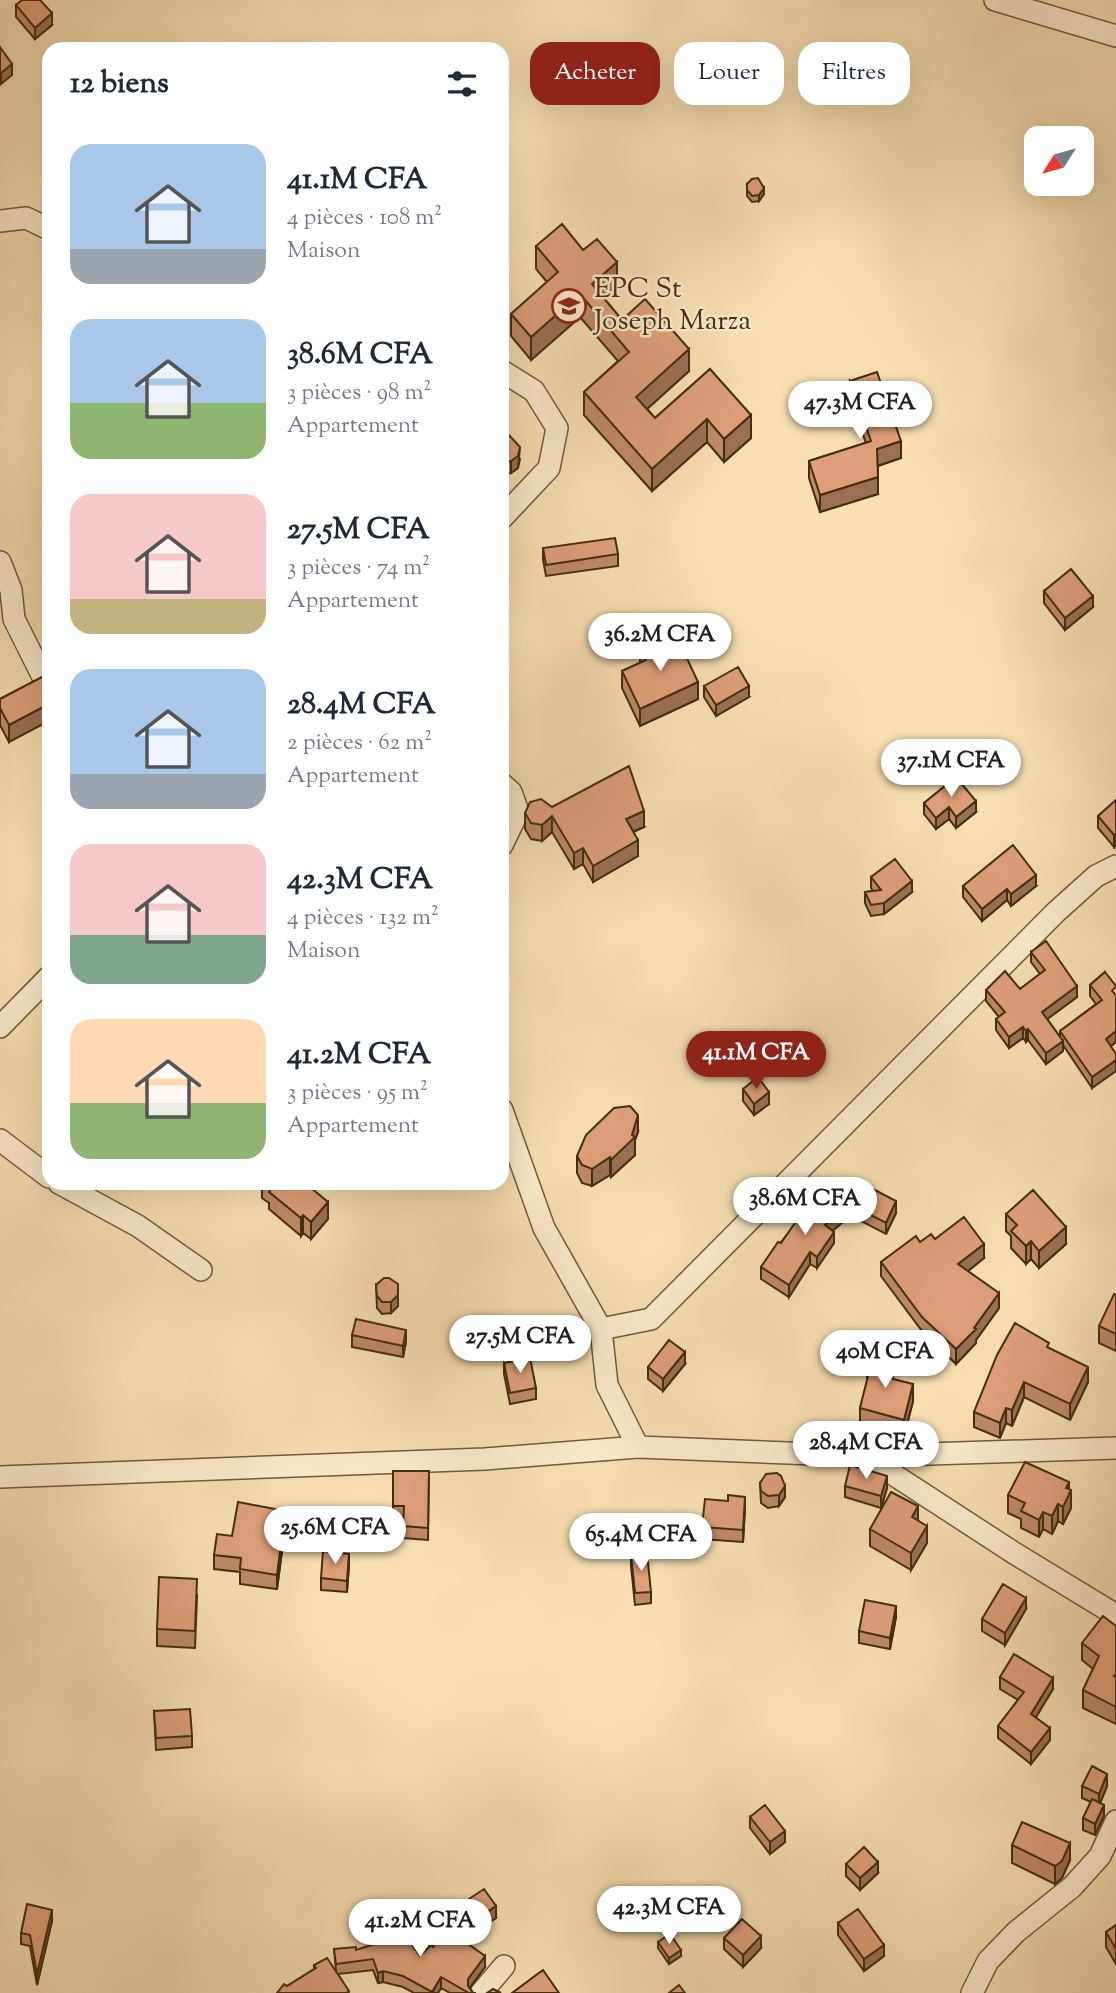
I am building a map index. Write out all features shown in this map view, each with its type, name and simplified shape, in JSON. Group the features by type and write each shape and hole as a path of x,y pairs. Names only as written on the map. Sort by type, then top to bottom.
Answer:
{"street":[{"path":"995,0 1116,36"},
{"path":"0,221 26,218 42,226"},
{"path":"509,375 534,391 557,428 549,468 509,511"},
{"path":"0,562 12,590 14,619 42,675"},
{"path":"509,790 518,812 509,831"},
{"path":"600,1329 651,1319 1056,912 1096,876 1116,866"},
{"path":"0,1027 42,984"},
{"path":"509,1130 544,1228 600,1329 607,1385 639,1447"},
{"path":"0,1140 42,1172"},
{"path":"72,1190 138,1226 201,1270"},
{"path":"0,1476 485,1459 639,1447 865,1456 1116,1448"},
{"path":"865,1456 1014,1553 1116,1615"},
{"path":"972,1993 988,1961 1016,1932 1072,1887 1100,1856 1116,1821"},
{"path":"481,1993 505,1966"}],"building":[{"path":"22,0 40,0 52,13 35,28 16,5"},
{"path":"0,47 12,64 1,73 0,72"},
{"path":"758,178 764,188 759,195 752,196 747,190 747,184"},
{"path":"562,224 583,250 597,239 617,262 592,284 622,320 645,299 689,349 636,397 655,418 710,369 751,415 724,439 707,419 652,469 584,392 629,352 580,294 531,337 511,314 558,272 536,246"},
{"path":"877,372 901,441 877,449 878,477 820,495 809,461 871,441 850,381"},
{"path":"509,435 520,447 518,456 511,461"},
{"path":"615,538 618,554 546,565 543,548"},
{"path":"1071,569 1093,596 1065,618 1044,591"},
{"path":"677,637 698,682 640,709 622,671 646,660 640,648 658,640 660,645"},
{"path":"738,667 749,686 716,705 704,686"},
{"path":"42,677 42,708 9,725 0,708 0,699"},
{"path":"629,766 644,811 626,819 638,840 593,866 583,848 574,853 552,816 542,825 531,823 525,813 530,802 541,799 552,807"},
{"path":"956,777 976,801 956,817 949,807 936,818 924,803"},
{"path":"1116,800 1116,833 1114,835 1098,816"},
{"path":"1013,845 1036,875 1011,894 1007,889 982,909 963,886"},
{"path":"895,859 912,881 884,903 871,905 865,892 881,890 871,877"},
{"path":"1046,941 1077,986 1042,1012 1063,1041 1046,1053 1028,1029 1026,1031 1023,1027 1009,1037 996,1019 1005,1012 986,990 1005,971 1020,989 1045,970 1031,952"},
{"path":"1105,972 1116,986 1112,991 1116,995 1116,1031 1106,1039 1116,1054 1116,1060 1092,1077 1060,1031 1102,1000 1090,985"},
{"path":"758,1077 769,1092 754,1104 743,1089"},
{"path":"630,1106 638,1115 632,1135 635,1137 611,1160 610,1157 592,1169 582,1165 577,1156 586,1135 614,1108"},
{"path":"833,1187 849,1205 825,1225 834,1232 817,1257 810,1252 789,1285 761,1267 804,1210 805,1212"},
{"path":"869,1187 896,1201 886,1223 859,1209"},
{"path":"313,1190 328,1202 311,1222 303,1215 301,1218 269,1192"},
{"path":"1033,1190 1066,1227 1039,1251 1031,1241 1026,1246 1011,1231 1017,1225 1006,1214"},
{"path":"964,1217 984,1244 958,1264 999,1293 974,1328 976,1329 956,1349 922,1317 881,1262 916,1236 920,1242 931,1234 935,1239"},
{"path":"384,1278 398,1284 398,1295 391,1302 382,1302 377,1296 376,1285"},
{"path":"1114,1294 1116,1295 1116,1334 1099,1326"},
{"path":"356,1319 406,1330 403,1346 352,1335"},
{"path":"1015,1323 1049,1343 1047,1347 1088,1367 1070,1404 1024,1382 1012,1410 1006,1408 1000,1423 974,1412 997,1355"},
{"path":"669,1340 685,1352 663,1379 648,1367"},
{"path":"870,1353 893,1359 889,1378 913,1384 904,1420 860,1408 870,1368 867,1367"},
{"path":"530,1358 536,1388 510,1393 504,1363"},
{"path":"1025,1462 1069,1482 1066,1488 1071,1490 1063,1507 1058,1504 1052,1516 1043,1512 1039,1520 1021,1511 1025,1503 1008,1495"},
{"path":"850,1465 887,1476 881,1496 845,1486"},
{"path":"393,1471 429,1471 428,1528 403,1526 404,1506 393,1506"},
{"path":"777,1473 785,1486 779,1495 768,1496 761,1491 760,1483 766,1474"},
{"path":"891,1492 918,1506 912,1517 927,1526 911,1553 870,1529"},
{"path":"728,1495 745,1497 743,1530 702,1527 705,1499 728,1501"},
{"path":"238,1502 291,1512 286,1537 282,1536 277,1575 240,1569 241,1558 214,1555 217,1534 232,1536"},
{"path":"323,1551 349,1554 347,1581 321,1578"},
{"path":"647,1553 651,1592 635,1593 631,1555"},
{"path":"159,1577 197,1579 195,1631 157,1629"},
{"path":"1003,1584 1026,1598 1005,1633 982,1619"},
{"path":"865,1600 896,1606 890,1638 859,1631"},
{"path":"1103,1616 1116,1626 1116,1707 1083,1690 1099,1656 1082,1643"},
{"path":"1014,1654 1053,1678 1031,1714 1050,1728 1031,1752 998,1726 1024,1692 1000,1677"},
{"path":"190,1709 192,1736 156,1738 154,1711"},
{"path":"1092,1766 1107,1774 1099,1794 1082,1786"},
{"path":"1092,1799 1104,1805 1095,1824 1083,1818"},
{"path":"765,1805 785,1831 770,1842 750,1817"},
{"path":"1022,1822 1070,1843 1062,1861 1055,1866 1012,1845"},
{"path":"864,1847 878,1862 860,1878 846,1864"},
{"path":"484,1889 496,1906 475,1920 463,1903"},
{"path":"27,1904 52,1910 37,1974 30,1935 21,1933"},
{"path":"858,1909 884,1945 864,1959 838,1923"},
{"path":"742,1919 761,1936 743,1955 724,1938"},
{"path":"1116,1925 1116,1949 1106,1932"},
{"path":"400,1928 420,1956 431,1945 433,1947 446,1928 485,1956 468,1979 468,1986 473,1993 441,1977 432,1992 403,1976 383,1971 378,1973 373,1959 336,1964 334,1949 356,1947 356,1950 378,1943"},
{"path":"670,1934 681,1950 669,1958 658,1942"},
{"path":"327,1958 349,1991 277,1993 284,1984 287,1986"},
{"path":"543,1970 559,1993 512,1993"},
{"path":"679,1985 685,1993 669,1993"}],"place":[{"name":"EPC St Joseph Marza","path":"569,306"}]}
